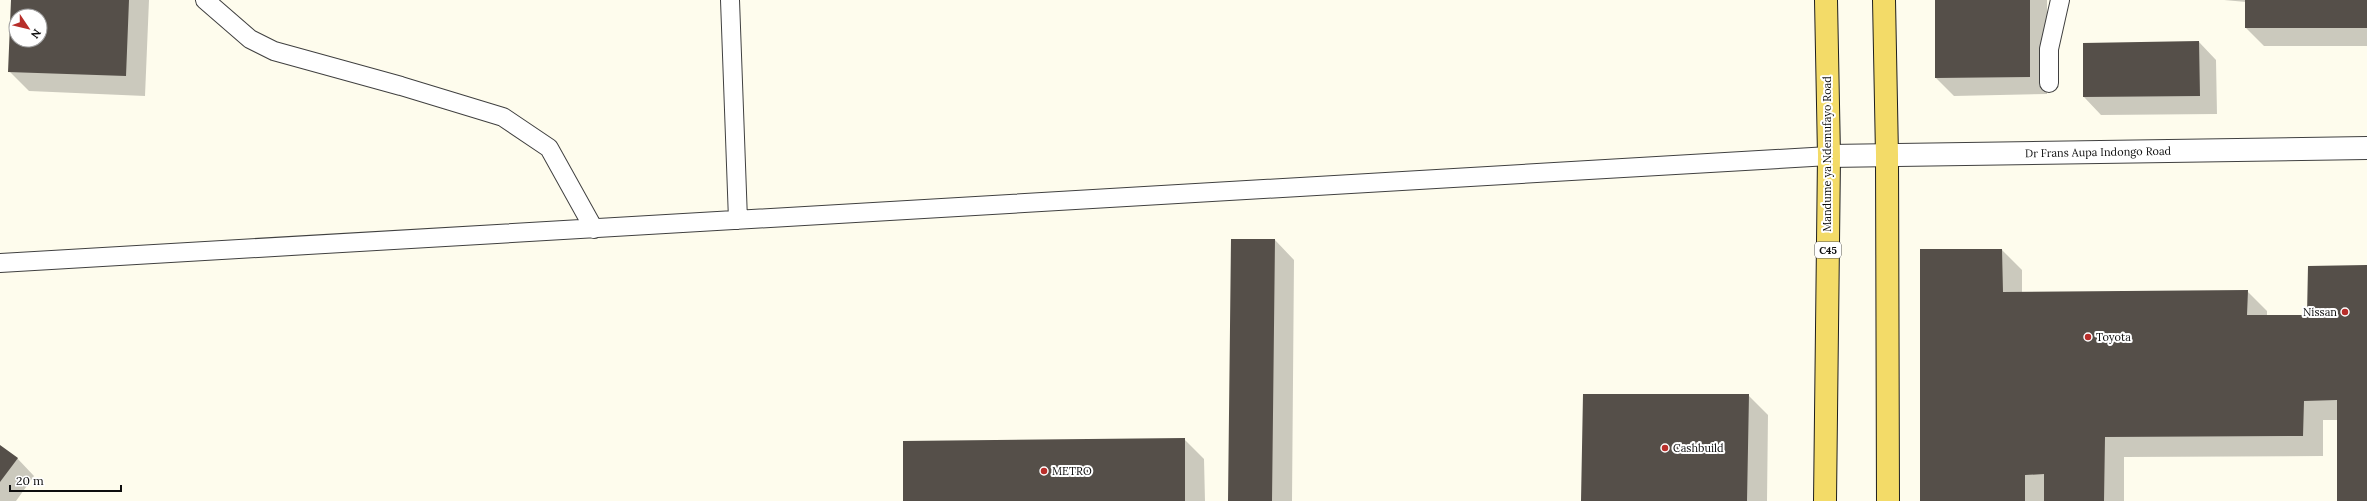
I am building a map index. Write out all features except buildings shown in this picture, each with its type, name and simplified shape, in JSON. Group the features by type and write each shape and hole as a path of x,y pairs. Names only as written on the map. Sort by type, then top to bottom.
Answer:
{"main road":[{"name":"Mandume ya Ndemufayo Road","path":"1825,501 1829,156 1826,0"},
{"path":"1884,0 1887,155 1888,501"}],"street":[{"name":"Dr Frans Aupa Indongo Road","path":"1829,156 2367,148"}],"lane":[{"path":"205,0 250,39 274,51 401,86 503,117 549,148 594,229"},
{"path":"730,0 738,220"},
{"path":"2049,83 2049,49 2060,0"},
{"path":"0,263 1829,156"}],"place":[{"name":"Nissan","path":"2345,312"},
{"name":"Toyota","path":"2088,337"},
{"name":"Cashbuild","path":"1665,448"},
{"name":"METRO","path":"1044,471"}]}
